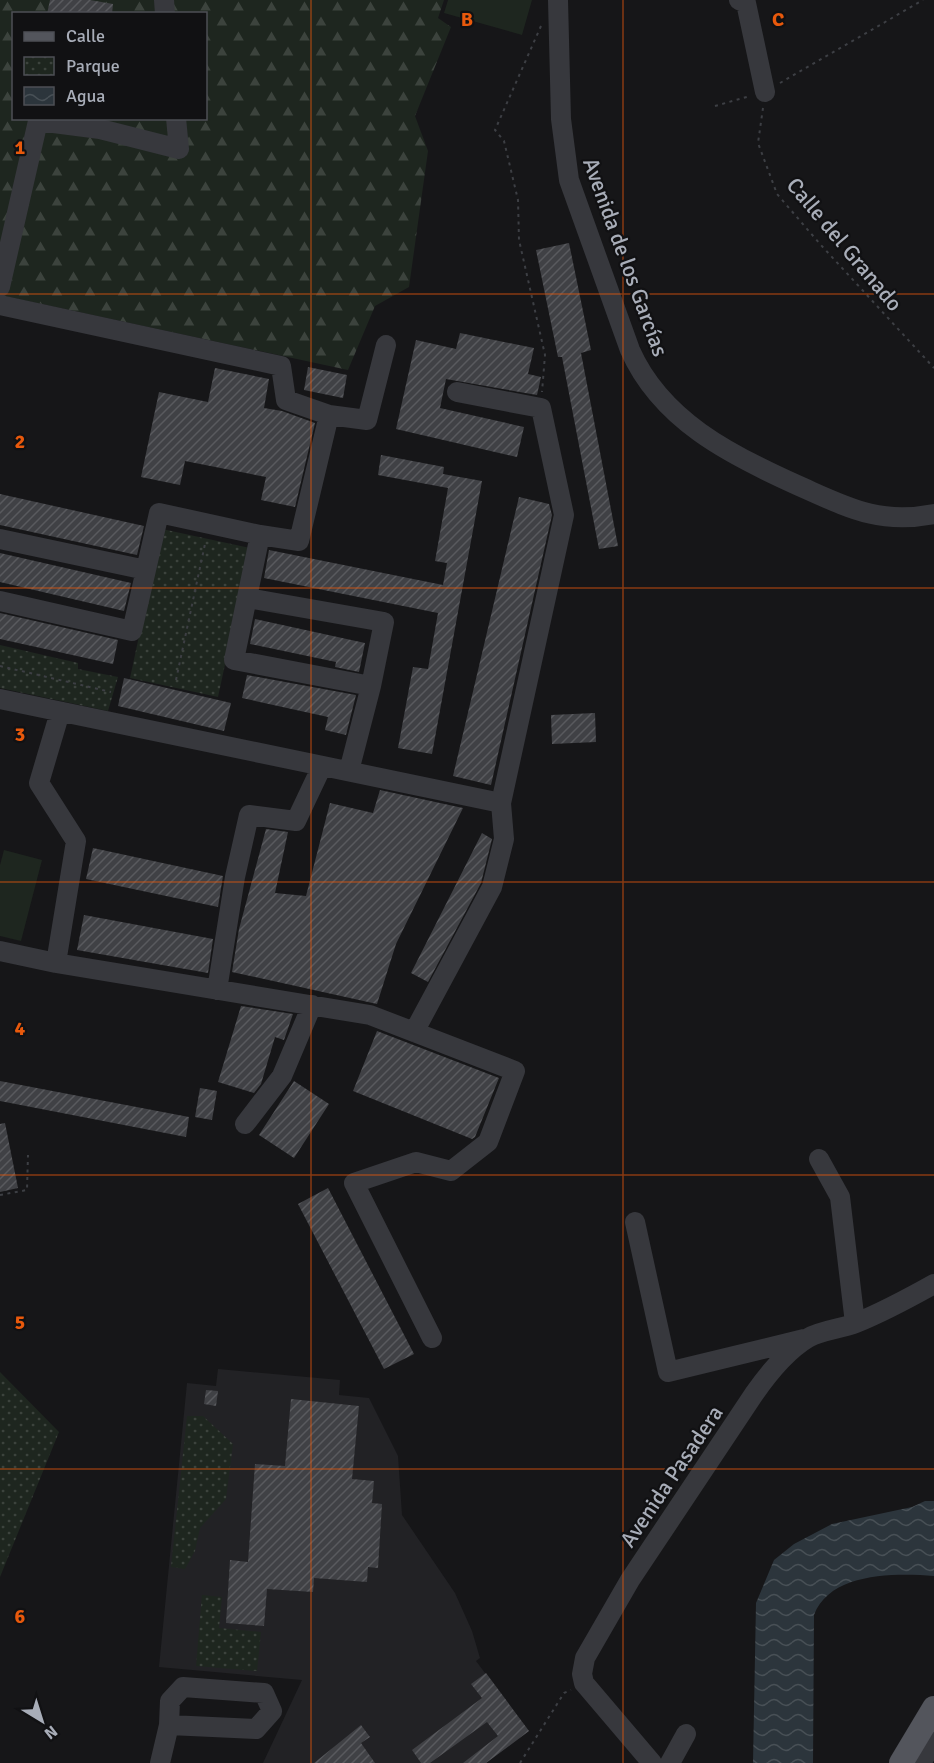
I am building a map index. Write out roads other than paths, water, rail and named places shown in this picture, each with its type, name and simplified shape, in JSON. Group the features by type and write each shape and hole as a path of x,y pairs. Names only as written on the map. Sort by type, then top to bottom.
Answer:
{"main road":[{"path":"901,1763 934,1708"}],"street":[{"name":"Avenida de los Garcías","path":"558,0 561,119 568,180 630,350 652,389 702,435 739,457 854,510 876,516 909,517 934,514"},
{"path":"739,0 746,3 765,92"},
{"path":"0,287 38,121 100,129 179,149 176,120"},
{"path":"0,305 280,366 286,400 329,415 367,420 386,345"},
{"path":"414,1032 492,887 504,839 501,803 564,515 541,408 457,392"},
{"path":"0,601 132,631 159,513 298,541 329,415"},
{"path":"260,535 234,660 370,686"},
{"path":"0,539 146,570"},
{"path":"248,598 384,622 349,771"},
{"path":"0,699 501,803"},
{"path":"56,963 76,841 39,783 60,712"},
{"path":"217,990 235,877 249,815 296,821 322,766"},
{"path":"0,951 56,963 370,1015 515,1071 488,1142 451,1171 416,1162 354,1183 432,1338"},
{"path":"244,1124 282,1076 312,1005"},
{"path":"819,1159 840,1197 855,1323"},
{"path":"635,1222 668,1372 809,1338"},
{"name":"Avenida Pasadera","path":"652,1763 584,1683 582,1674 585,1658 630,1580 765,1379 786,1356 809,1338 855,1323 904,1301 934,1284"},
{"path":"160,1763 169,1725 170,1701 183,1687 264,1693 272,1711 256,1729 169,1725"},
{"path":"669,1763 686,1734"},
{"path":"921,1763 934,1741"}],"water":[{"path":"925,1501 934,1501 934,1576 884,1576 849,1583 834,1590 822,1601 814,1615 813,1763 753,1763 756,1603 774,1560 794,1544 832,1524 912,1507"}]}
